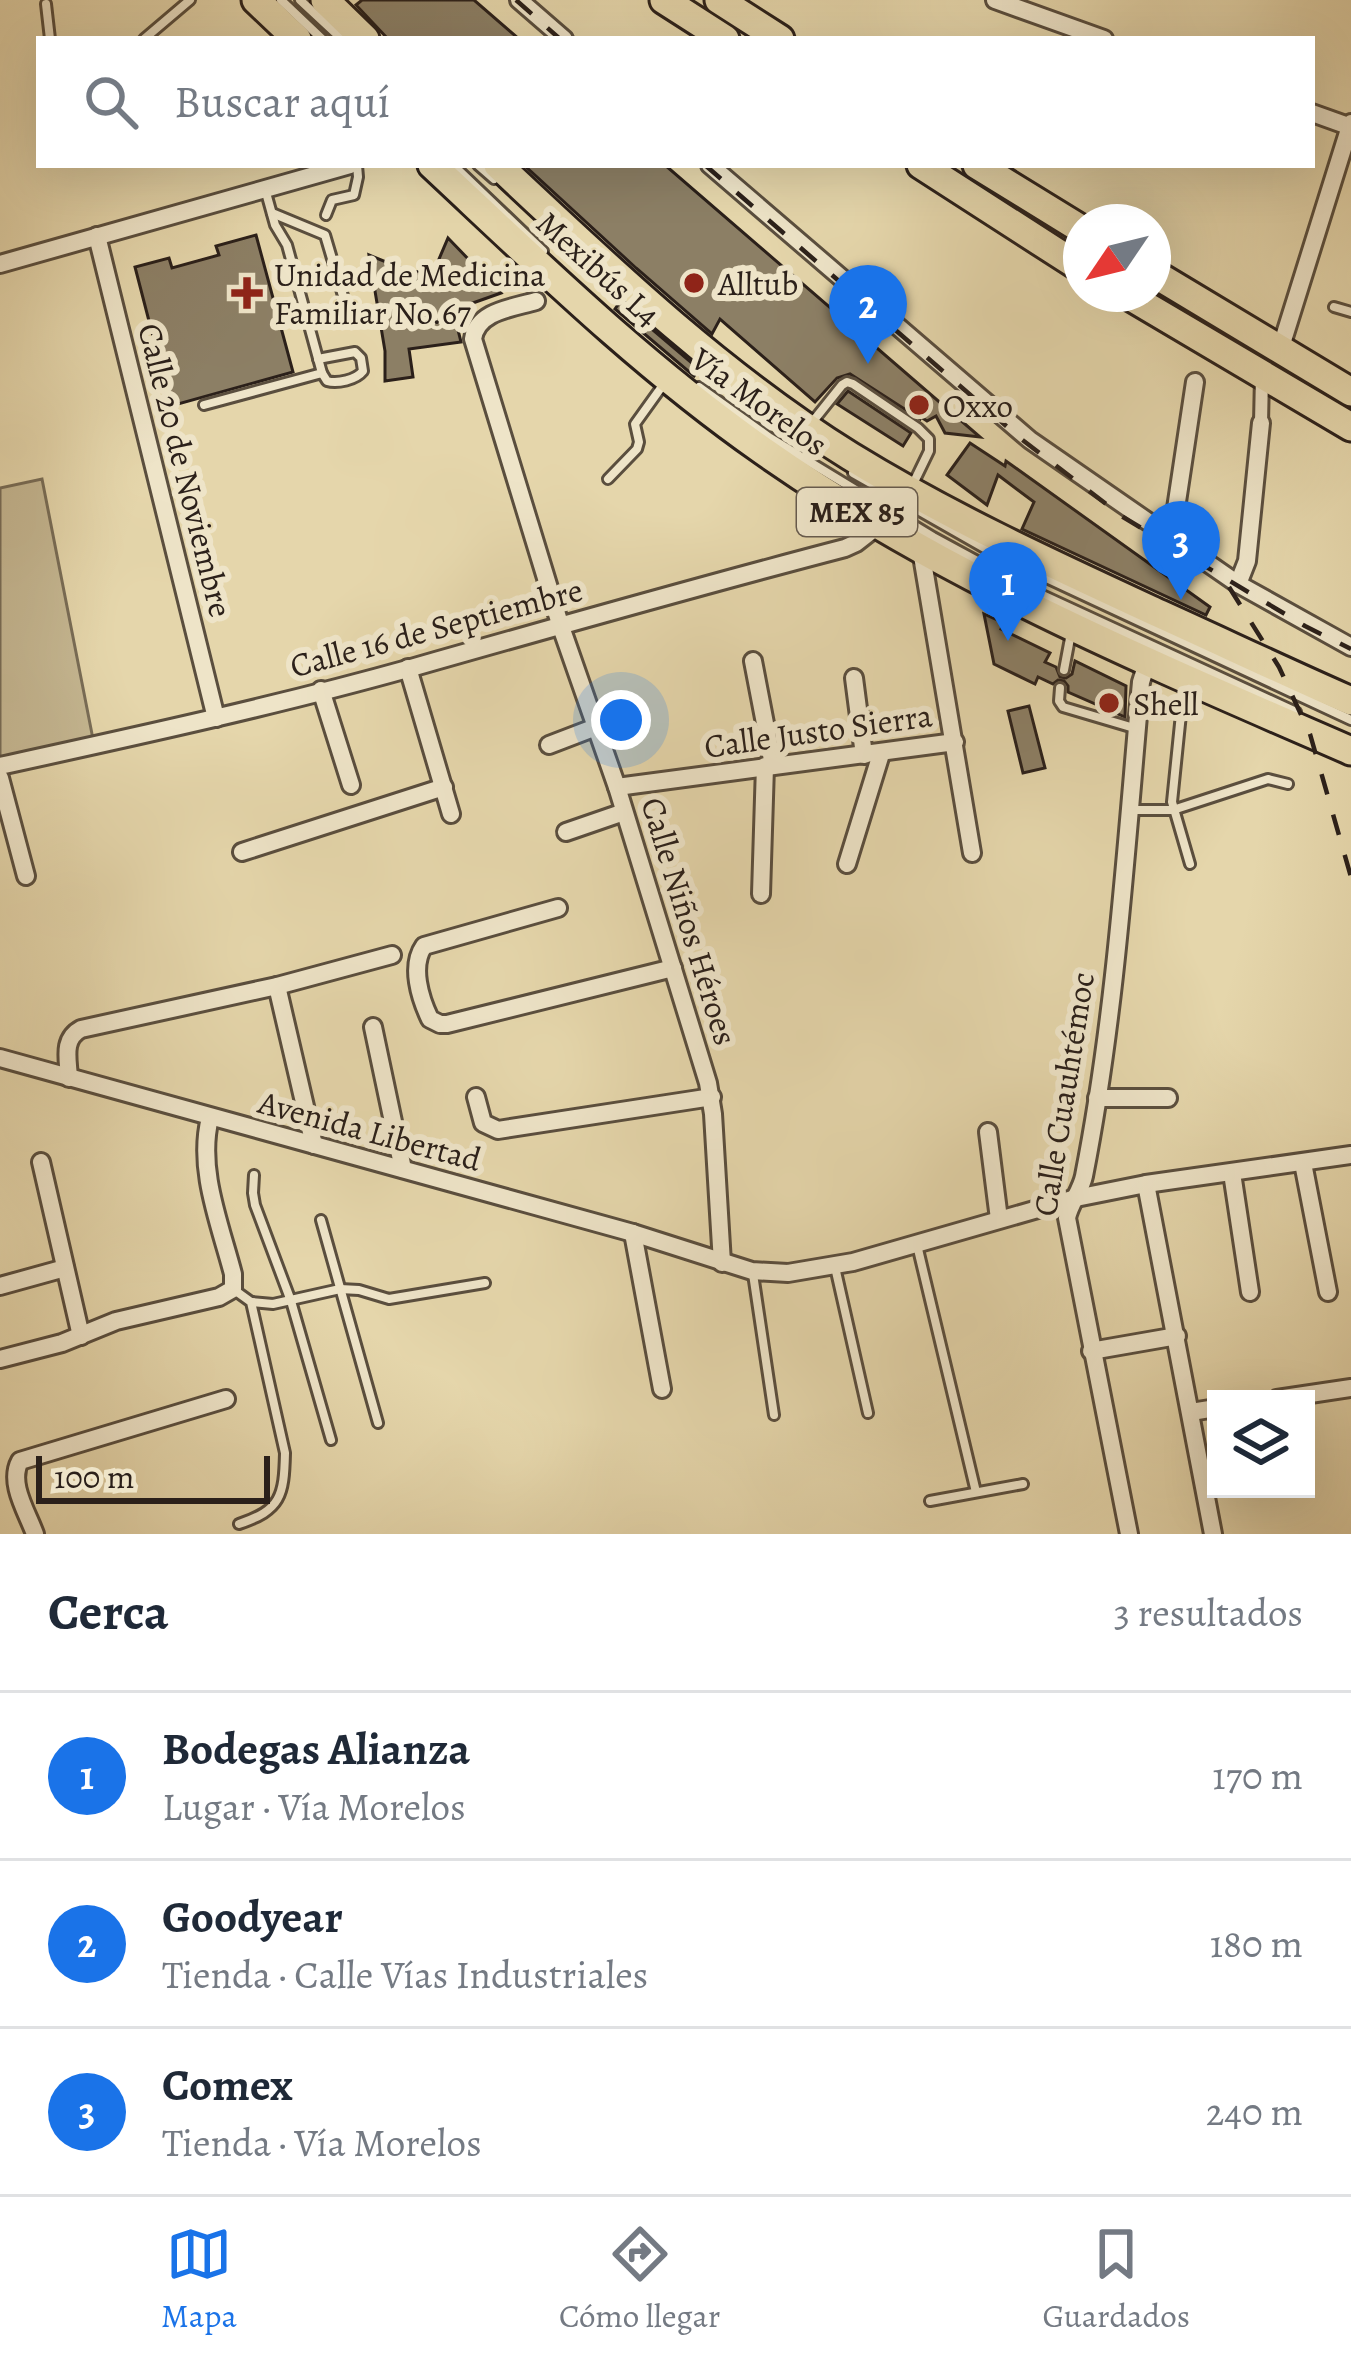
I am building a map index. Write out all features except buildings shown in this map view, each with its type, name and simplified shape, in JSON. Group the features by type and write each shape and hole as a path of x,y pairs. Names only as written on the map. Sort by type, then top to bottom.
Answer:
{"main road":[{"path":"256,0 294,36"},
{"path":"326,0 362,36"},
{"path":"664,0 720,36"},
{"path":"719,0 775,36"},
{"name":"Vía Morelos","path":"435,168 598,321 679,380 763,451 879,525 1072,625 1351,751"},
{"path":"926,168 1063,256"},
{"path":"993,169 1063,217"},
{"name":"Vía Morelos","path":"497,173 679,331 813,439 1006,544 1351,701"},
{"path":"1171,284 1351,392"},
{"path":"1157,312 1351,427"}],"street":[{"path":"519,0 561,36"},
{"path":"994,0 1096,36"},
{"path":"1280,350 1350,125 1315,114"},
{"path":"713,168 1030,440 1238,584 1351,647"},
{"path":"0,264 316,169"},
{"name":"Calle 20 de Noviembre","path":"97,236 216,718"},
{"name":"Calle Niños Héroes","path":"536,301 485,317 473,331 473,339 712,1097 722,1263"},
{"path":"1238,584 1247,561 1262,374"},
{"path":"1172,536 1195,382"},
{"name":"Calle 16 de Septiembre","path":"0,766 216,718 408,668 844,548 879,525"},
{"path":"921,550 973,853"},
{"name":"Calle Cuauhtémoc","path":"1129,1534 1067,1218 1083,1181 1096,1098 1124,885 1141,682 1148,660"},
{"path":"753,661 769,766 761,894"},
{"path":"408,668 452,814"},
{"path":"847,864 873,755 854,678"},
{"path":"321,690 351,785"},
{"path":"549,745 596,727"},
{"name":"Calle Justo Sierra","path":"617,787 956,742"},
{"path":"0,778 26,876"},
{"path":"242,852 444,787"},
{"path":"566,832 624,812"},
{"path":"558,908 424,946 416,970 430,1019 447,1024 673,968"},
{"path":"69,1078 68,1044 71,1034 81,1029 392,955"},
{"path":"277,986 314,1144"},
{"path":"374,1028 403,1169"},
{"name":"Avenida Libertad","path":"0,1058 633,1233 722,1263 788,1274 834,1266 1076,1198 1351,1155"},
{"path":"476,1097 484,1123 498,1130 712,1097"},
{"path":"1096,1098 1168,1098"},
{"path":"0,1359 116,1321 219,1297 233,1289 206,1167 210,1118"},
{"path":"988,1132 999,1219"},
{"path":"41,1162 81,1336"},
{"path":"1303,1163 1328,1292"},
{"path":"1232,1173 1250,1292"},
{"path":"1146,1184 1214,1534"},
{"path":"633,1233 662,1389"},
{"path":"0,1286 65,1268"},
{"path":"1091,1351 1177,1336"},
{"path":"1315,1393 1351,1388"},
{"path":"35,1534 15,1479 20,1461 226,1400"},
{"path":"1191,1412 1207,1409"}],"lane":[{"path":"148,36 190,0"},
{"path":"281,0 319,36"},
{"path":"300,0 339,36"},
{"path":"46,4 50,36"},
{"path":"326,215 332,200 354,195 355,168"},
{"name":"Mexibús L4","path":"456,168 548,255"},
{"path":"265,188 287,244 322,373 335,382 359,376 363,369 362,358 351,351 319,359"},
{"path":"272,213 320,230 328,240 346,306 337,315 308,322"},
{"path":"1334,307 1351,312"},
{"path":"204,405 322,373"},
{"path":"719,379 778,425 813,439 842,385 854,384 929,440 929,452 910,491"},
{"path":"608,479 638,448 635,424 679,380 933,537 1027,588 1302,715"},
{"path":"838,464 995,554 1351,719"},
{"path":"1064,670 1072,625"},
{"path":"1060,688 1059,701 1064,707 1136,729"},
{"path":"1181,714 1172,802 1190,864"},
{"path":"1130,810 1173,810 1268,778 1288,784"},
{"path":"254,1175 255,1205 291,1301 332,1440"},
{"path":"321,1220 378,1424"},
{"path":"917,1243 976,1492"},
{"path":"834,1266 868,1413"},
{"path":"752,1270 774,1415"},
{"path":"233,1289 251,1302 273,1304 340,1288 389,1299 485,1283"},
{"path":"239,1524 265,1516 280,1494 284,1475 285,1453 251,1302"},
{"path":"930,1501 1023,1484"}],"shaded area":[{"path":"42,479 93,739 0,761 0,488"}],"railway":[{"path":"516,0 557,36"},
{"path":"708,168 1020,438 1123,517 1351,649"},
{"path":"1229,587 1279,667 1310,734 1351,877"}],"place":[{"name":"Alltub","path":"694,283"},
{"name":"Unidad de Medicina Familiar No.67","path":"247,293"},
{"name":"Goodyear","path":"868,364"},
{"name":"Oxxo","path":"919,405"},
{"name":"Comex","path":"1181,600"},
{"name":"Bodegas Alianza","path":"1008,641"},
{"name":"Shell","path":"1109,703"}]}
